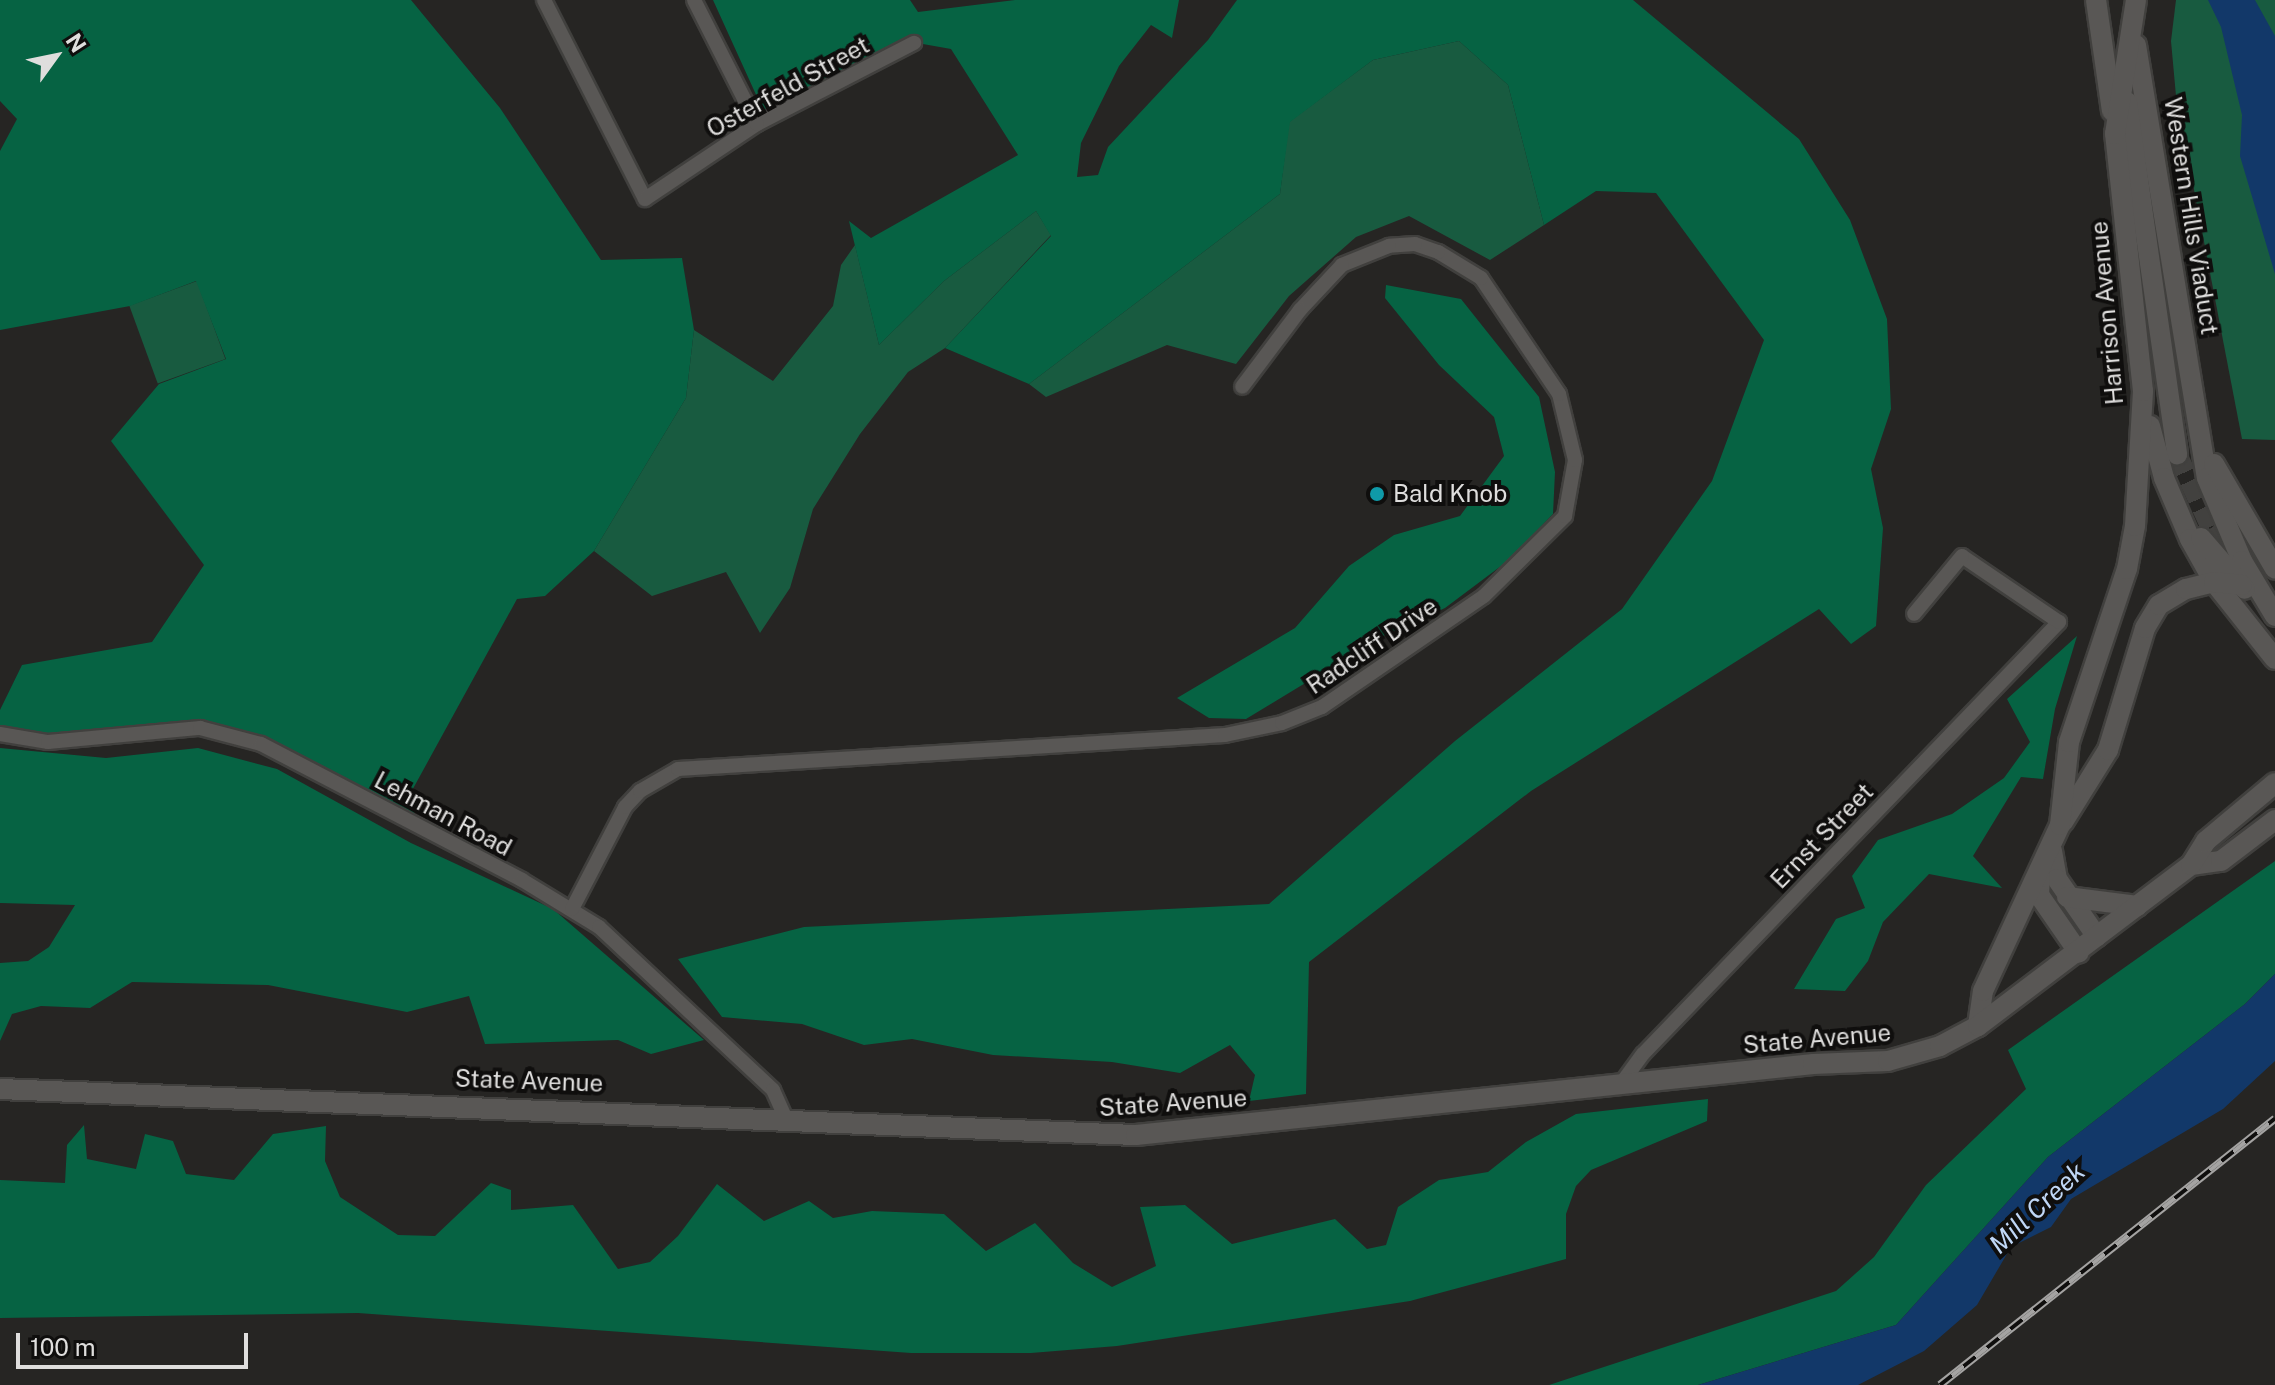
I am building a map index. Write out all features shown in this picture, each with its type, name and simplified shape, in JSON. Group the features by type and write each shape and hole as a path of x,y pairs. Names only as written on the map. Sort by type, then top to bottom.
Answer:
{"main road":[{"path":"2096,0 2115,134"},
{"name":"Harrison Avenue","path":"1978,1026 1983,991 2052,851 2060,825 2069,742 2127,569 2135,526 2143,391 2115,134 2136,0"},
{"name":"Western Hills Viaduct","path":"2133,30 2171,238 2195,411 2204,450"},
{"path":"2124,81 2177,454"},
{"path":"2143,391 2164,478 2214,582 2275,659"},
{"path":"2204,450 2275,569"},
{"path":"2204,450 2218,510 2275,617"},
{"path":"2173,498 2275,617"},
{"path":"2060,825 2108,750 2145,628 2159,605 2172,596 2214,582 2250,591"},
{"name":"State Avenue","path":"0,1089 785,1117 1136,1135 1621,1084 1888,1061 1940,1046 1978,1026 2079,953 2191,865 2206,841 2275,783"},
{"name":"State Avenue","path":"2191,865 2221,861 2275,820"},
{"path":"2052,851 2067,897 2097,937"},
{"path":"2040,877 2039,895 2079,953"},
{"path":"2067,897 2137,906"}],"street":[{"name":"Osterfeld Street","path":"544,0 645,199 757,124 914,43"},
{"path":"694,0 757,124"},
{"name":"Radcliff Drive","path":"572,909 625,807 658,778 678,769 1225,735 1282,723 1322,707 1484,596 1565,516 1575,460 1559,394 1481,278 1438,252 1415,244 1389,246 1342,265 1300,310 1242,387"},
{"name":"Ernst Street","path":"1621,1084 1643,1054 2059,622 1962,556 1914,614"},
{"name":"Lehman Road","path":"0,734 48,742 200,728 242,735 572,909 643,964 752,1069 773,1090 785,1117"}],"green space":[{"path":"0,0 411,0 500,108 601,260 682,258 694,330 686,398 594,551 545,596 517,599 409,796 419,827 221,730 105,737 0,734 0,710 22,665 152,642 204,565 111,441 159,384 226,359 196,281 130,306 0,330 0,151 17,119 0,101"},
{"path":"713,0 910,0 918,12 1015,0 1179,0 1172,38 1151,25 1119,66 1081,143 1077,177 1098,175 1108,147 1208,40 1237,0 1633,0 1799,139 1850,220 1887,319 1891,409 1871,469 1883,528 1876,626 1851,644 1819,609 1531,791 1309,962 1306,1094 1249,1101 1255,1075 1230,1045 1180,1073 1112,1062 993,1055 912,1039 864,1045 802,1024 722,1017 678,959 804,927 1269,904 1455,741 1622,609 1712,481 1764,340 1656,193 1596,191 1544,225 1508,85 1459,41 1373,60 1290,122 1280,194 1029,384 945,348 1051,236 1036,211 944,281 879,345 849,221 871,238 1018,155 951,49 906,41 763,110"},
{"path":"2176,0 2275,0 2275,440 2242,439 2176,96 2171,41"},
{"path":"1459,41 1508,85 1544,225 1490,260 1409,216 1356,237 1289,296 1236,364 1167,345 1046,397 1029,384 1280,194 1289,122 1373,60"},
{"path":"1036,211 1051,235 945,348 908,372 860,434 813,509 790,588 760,633 726,572 652,596 594,551 686,398 694,330 773,381 833,306 841,265 855,245 879,345 944,281"},
{"path":"197,281 225,359 158,384 129,306"},
{"path":"1386,285 1461,299 1539,397 1555,472 1553,514 1509,560 1445,608 1381,637 1246,719 1209,718 1177,698 1295,628 1349,566 1394,535 1460,516 1504,456 1494,417 1439,365 1385,298"},
{"path":"2077,636 2055,709 2043,779 2021,777 1973,856 2002,888 1929,874 1883,922 1868,961 1845,991 1794,989 1836,919 1865,908 1852,876 1878,840 1952,814 2004,778 2030,742 2007,699"},
{"path":"0,748 106,758 198,748 277,769 411,843 553,909 704,1040 651,1054 618,1040 485,1044 469,996 407,1012 268,985 132,982 90,1008 41,1006 12,1014 0,1041 0,963 28,961 49,947 75,905 0,903"},
{"path":"2275,861 2275,974 2245,1004 2048,1157 1896,1325 1698,1385 1549,1385 1836,1291 1874,1257 1926,1185 2026,1089 2008,1050"},
{"path":"1708,1099 1707,1121 1591,1170 1576,1186 1566,1214 1566,1259 1410,1301 1117,1346 1031,1353 911,1353 358,1313 0,1318 0,1180 65,1183 67,1145 84,1125 87,1159 136,1169 145,1134 173,1141 186,1174 234,1180 273,1134 326,1126 325,1161 340,1197 398,1235 435,1236 491,1183 511,1190 511,1210 573,1205 618,1269 650,1262 678,1236 717,1184 764,1221 809,1201 833,1218 872,1211 944,1214 986,1251 1035,1223 1073,1263 1112,1287 1156,1266 1140,1207 1185,1205 1232,1244 1335,1219 1367,1249 1386,1245 1398,1207 1439,1180 1488,1172 1526,1142 1576,1114"}],"water":[{"path":"2208,0 2255,0 2275,36 2275,274 2240,156 2242,115 2221,27"},
{"name":"Mill Creek","path":"2275,974 2275,1061 2223,1109 2071,1199 2051,1227 2011,1247 1977,1305 1924,1351 1858,1385 1698,1385 1896,1325 2048,1157 2245,1004"}],"tunnel":[{"path":"2177,454 2211,528 2243,573"}],"railway":[{"path":"1940,1385 2275,1119"}],"place":[{"name":"Bald Knob","path":"1377,494"}]}
